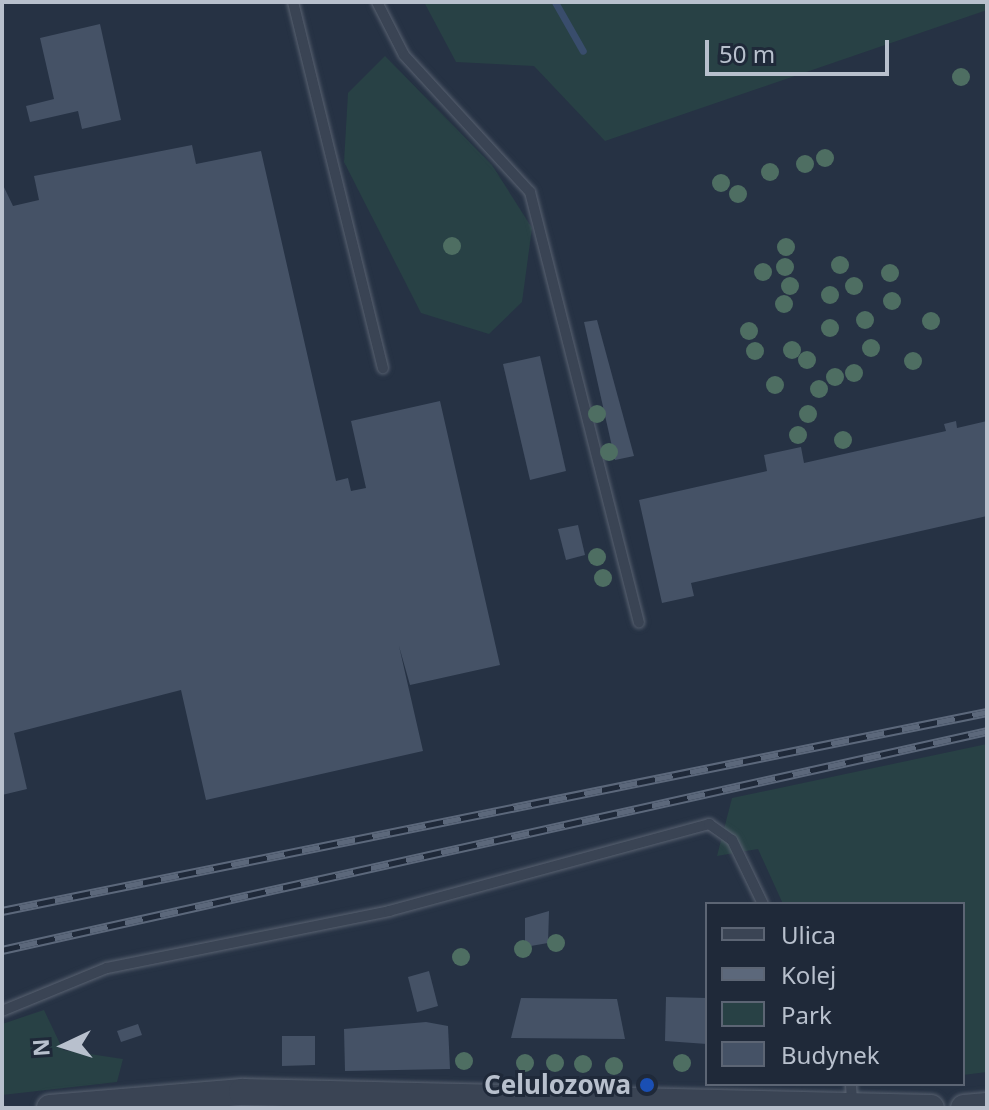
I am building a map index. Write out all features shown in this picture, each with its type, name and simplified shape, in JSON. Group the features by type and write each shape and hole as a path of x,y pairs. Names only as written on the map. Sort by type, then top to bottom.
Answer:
{"street":[{"path":"50,1108 242,1092 655,1105 851,1094 931,1108"},
{"path":"964,1108 987,1106"}],"lane":[{"path":"293,2 383,368"},
{"path":"377,2 404,55 530,192 639,622"},
{"path":"2,1011 107,968 389,911 709,824 732,840 762,902"}],"green space":[{"path":"424,2 987,2 987,10 605,141 534,66 456,62"},
{"path":"385,56 492,165 532,228 522,302 489,334 421,313 344,162 348,93"},
{"path":"987,744 987,1072 965,1075 965,902 782,902 758,849 717,856 732,798"},
{"path":"44,1010 63,1050 123,1059 117,1082 2,1095 2,1024"}],"building":[{"path":"100,24 121,120 82,129 78,111 30,122 26,106 54,99 40,38"},
{"path":"192,145 196,164 261,151 336,481 348,478 351,491 366,488 351,421 440,401 500,665 410,685 399,646 423,751 206,800 181,690 14,733 27,789 2,795 2,183 13,206 39,200 34,176"},
{"path":"597,320 634,456 615,460 584,322"},
{"path":"540,356 566,471 530,480 503,364"},
{"path":"956,421 957,428 987,421 987,516 691,583 694,596 662,603 639,500 767,471 764,455 801,447 804,463 946,431 944,424"},
{"path":"578,525 585,555 566,560 558,529"},
{"path":"549,911 548,943 525,947 525,918"},
{"path":"429,971 438,1006 417,1012 408,977"},
{"path":"666,997 705,998 705,1044 665,1041"},
{"path":"521,998 617,999 625,1039 511,1038"},
{"path":"426,1022 448,1026 450,1069 345,1071 344,1029"},
{"path":"138,1024 142,1035 121,1042 117,1031"},
{"path":"282,1036 315,1036 315,1065 282,1066"}],"waterway":[{"path":"555,2 583,51"}],"railway":[{"path":"2,911 987,712"},
{"path":"2,950 987,731"}],"place":[{"name":"Celulozowa","path":"647,1085"}]}
